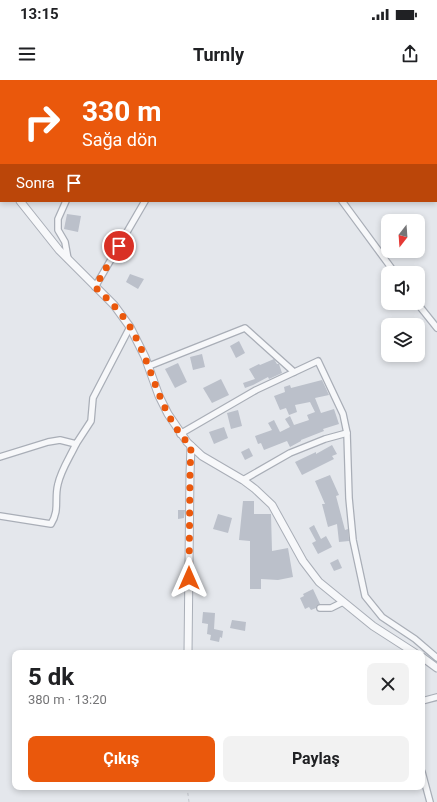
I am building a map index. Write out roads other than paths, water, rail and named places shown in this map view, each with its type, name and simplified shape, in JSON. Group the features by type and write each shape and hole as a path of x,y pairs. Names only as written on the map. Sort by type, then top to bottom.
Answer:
{"street":[{"path":"21,202 68,260 114,306 130,327 149,366 159,396 180,434 202,456 243,480 272,505 303,561 315,577 373,626 411,650"},
{"path":"66,202 58,219 58,230 65,242 68,260"},
{"path":"95,287 144,202"},
{"path":"343,202 390,266"},
{"path":"423,310 437,328"},
{"path":"0,516 51,524 56,517 58,485 64,468 76,444 91,422 93,398 130,327"},
{"path":"149,366 245,328 294,372"},
{"path":"180,434 256,390 318,361 343,414 347,433 349,498 353,540 365,596 382,617 415,639 437,658"},
{"path":"243,480 290,453 347,433"},
{"path":"0,457 54,441 60,440 76,444"},
{"path":"188,650 191,446"},
{"path":"320,608 331,608 344,602"},
{"path":"425,660 437,668"},
{"path":"425,700 437,697"},
{"path":"425,783 430,802"}]}
